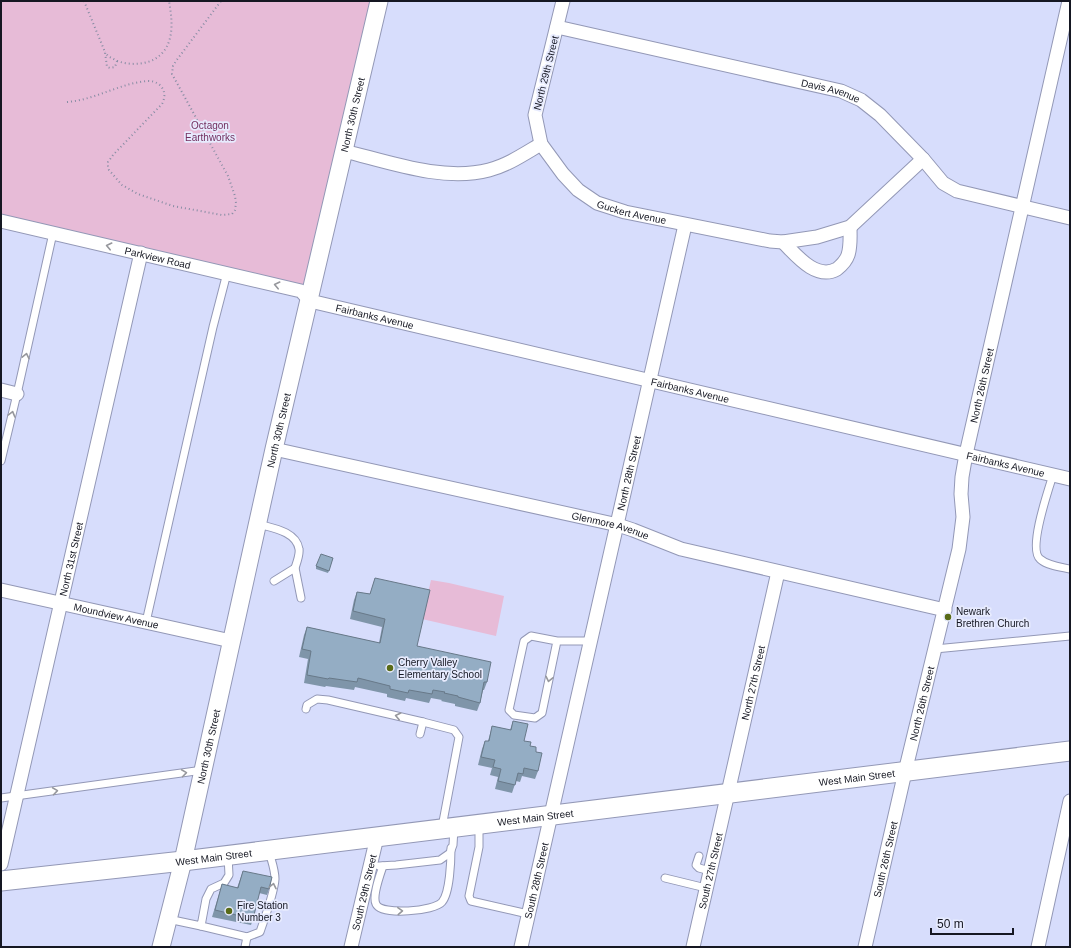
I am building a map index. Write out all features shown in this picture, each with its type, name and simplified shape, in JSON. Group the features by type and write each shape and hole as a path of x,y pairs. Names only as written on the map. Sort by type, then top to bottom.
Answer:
{"main road":[{"name":"West Main Street","path":"1,881 228,856 1070,751"}],"street":[{"name":"North 30th Street","path":"161,947 183,861 274,449 310,302 379,1"},
{"name":"North 29th Street","path":"541,144 535,115 563,1"},
{"name":"North 26th Street","path":"905,772 959,549 963,517 961,494 962,477 966,454 1069,1"},
{"name":"Davis Avenue","path":"557,27 841,91 861,100 880,115 923,159 943,183 957,191 1022,208 1070,218"},
{"path":"344,151 432,172 471,173 489,170 506,164 541,144"},
{"name":"Guckert Avenue","path":"541,144 563,174 578,190 597,203 625,212 685,225 770,241 783,242 817,237 850,227 923,159"},
{"name":"Parkview Road","path":"1,221 301,291 310,302"},
{"name":"North 28th Street","path":"552,815 685,225"},
{"path":"783,242 800,259 812,268 823,271 833,271 842,265 848,257 850,248 850,227"},
{"name":"North 31st Street","path":"1,864 141,253"},
{"name":"Fairbanks Avenue","path":"310,302 1070,479"},
{"path":"1,390 17,394"},
{"name":"Glenmore Avenue","path":"274,449 618,525 682,549 945,610"},
{"name":"North 27th Street","path":"727,794 778,572"},
{"name":"Moundview Avenue","path":"1,590 231,641"},
{"name":"South 26th Street","path":"865,947 905,772"},
{"name":"South 27th Street","path":"693,947 727,794"},
{"path":"1038,947 1066,840 1070,801"},
{"name":"South 28th Street","path":"521,947 552,815"},
{"name":"South 29th Street","path":"351,947 370,908 377,866 377,837"}],"lane":[{"path":"1,461 53,233"},
{"path":"146,622 226,273"},
{"path":"1053,475 1039,527 1036,554 1040,560 1070,569"},
{"path":"257,524 285,532 295,539 299,550 295,568 301,598"},
{"path":"274,581 295,568"},
{"path":"557,641 542,713 535,718 514,716 509,710 524,641 530,636 557,641 591,641"},
{"path":"935,649 1070,636"},
{"path":"306,709 306,705 317,699 328,700 454,730 459,738 448,828 451,848 451,871 446,895 442,903 436,907 412,910 387,911 370,908"},
{"path":"420,734 423,722"},
{"path":"1,798 203,770"},
{"path":"479,824 479,846 469,896 471,901 528,914"},
{"path":"377,866 440,860 450,852 451,848"},
{"path":"168,919 247,937 260,932 269,907 275,880 269,850"},
{"path":"201,926 206,899 211,889 224,883 229,875 228,856"},
{"path":"699,856 696,865 698,868 710,871"},
{"path":"665,878 706,888"},
{"path":"245,947 247,937"}],"path":[{"path":"84,1 105,52 107,67 110,68 115,66 117,60"},
{"path":"105,52 108,56 125,64 140,64 147,62 162,53 168,45 170,37 171,25 169,1"},
{"path":"67,102 81,100 136,83 150,81 156,82 160,85 165,95 165,99 108,162 109,170 122,185 146,198 199,212 222,216 232,214 235,210 236,203 232,185 209,139 172,74 173,66 176,61 221,1"}],"green space":[{"name":"Octagon Earthworks","path":"1,1 376,1 307,286 1,217"},
{"path":"431,580 504,596 496,636 422,619"}],"building":[{"path":"321,554 333,558 329,571 316,566"},
{"path":"375,578 430,590 417,646 491,662 487,682 484,682 480,703 444,693 445,692 433,690 432,694 409,690 408,693 390,689 390,686 358,678 357,682 307,675 311,651 302,649 307,627 380,643 385,619 353,611 357,592 370,594"},
{"path":"513,721 528,724 524,741 531,742 530,746 536,747 536,752 542,753 538,771 524,768 523,774 518,773 515,785 498,781 501,769 493,767 495,760 481,757 485,741 489,741 492,726 511,730"},
{"path":"243,871 272,877 269,889 261,887 253,919 215,910 222,884 238,888"}],"place":[{"name":"Newark Brethren Church","path":"948,617"},
{"name":"Cherry Valley Elementary School","path":"390,668"},
{"name":"Fire Station Number 3","path":"229,911"}]}
